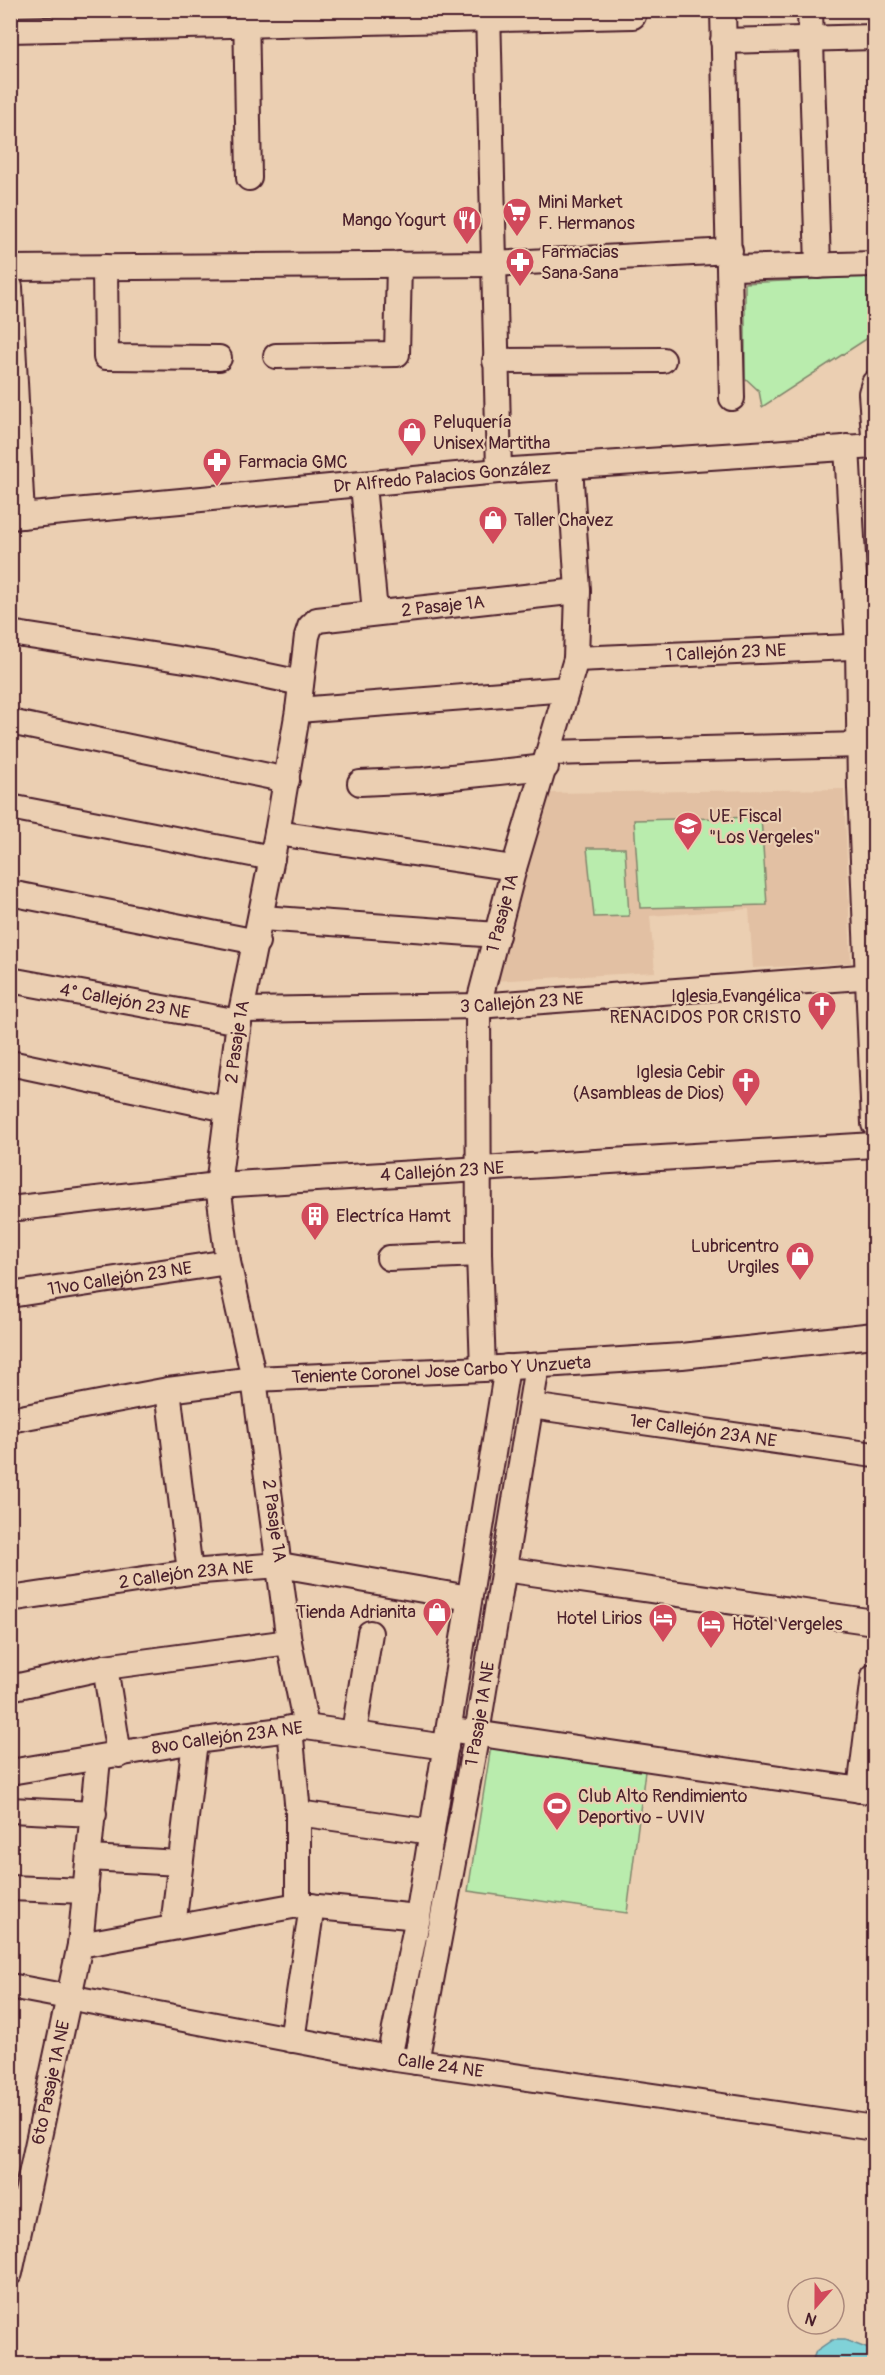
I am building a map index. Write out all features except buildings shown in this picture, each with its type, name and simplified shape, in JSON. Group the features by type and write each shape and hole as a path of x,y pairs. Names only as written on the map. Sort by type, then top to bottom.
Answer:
{"street":[{"path":"723,10 732,398"},
{"path":"810,10 818,266"},
{"path":"488,15 499,471"},
{"path":"10,30 246,17 633,16"},
{"path":"246,17 249,178"},
{"path":"723,42 874,37"},
{"path":"10,268 730,260 818,266 874,264"},
{"path":"276,356 397,354 399,264"},
{"path":"105,267 106,357 219,358"},
{"path":"10,287 16,516"},
{"path":"495,361 663,360"},
{"path":"874,383 871,393 874,436"},
{"name":"Dr Alfredo Palacios González","path":"16,516 499,471 874,446"},
{"path":"847,447 863,558 866,647 860,745 867,788 874,1124"},
{"name":"1 Pasaje 1A","path":"483,1369 479,1254 478,1006 514,868 548,760 576,659 578,591 570,466"},
{"path":"363,485 375,612"},
{"name":"2 Pasaje 1A","path":"292,2040 305,1905 298,1813 298,1728 280,1565 254,1379 228,1262 218,1185 240,1016 262,918 298,710 308,632 313,622 375,612 578,591"},
{"path":"10,633 211,664 301,683"},
{"name":"1 Callejón 23 NE","path":"576,659 866,647"},
{"path":"298,710 567,689"},
{"path":"10,722 286,780"},
{"path":"360,783 423,780 548,760 860,745"},
{"path":"10,807 272,858"},
{"path":"277,833 514,868"},
{"path":"10,893 257,942"},
{"path":"262,918 497,934"},
{"name":"3 Callejón 23 NE","path":"240,1016 478,1006 871,976"},
{"name":"4° Callejón 23 NE","path":"10,980 240,1016"},
{"path":"10,1064 227,1110"},
{"name":"4 Callejón 23 NE","path":"10,1209 218,1185 480,1171 874,1145"},
{"path":"389,1258 479,1254"},
{"name":"11vo Callejón 23 NE","path":"10,1295 228,1262"},
{"path":"874,1327 874,1335"},
{"name":"Teniente Coronel Jose Carbo Y Unzueta","path":"10,1420 168,1390 254,1379 483,1369 682,1356 874,1335"},
{"name":"1 Pasaje 1A NE","path":"416,2062 477,1733 537,1365"},
{"name":"1 Pasaje 1A NE","path":"389,2058 418,1917 507,1367"},
{"path":"168,1390 190,1572"},
{"name":"1er Callejón 23A NE","path":"531,1406 874,1455"},
{"name":"2 Callejón 23A NE","path":"10,1599 190,1572 280,1565 470,1598"},
{"path":"504,1569 874,1622"},
{"path":"354,1732 370,1634"},
{"path":"10,1688 105,1667 289,1642"},
{"name":"6to Pasaje 1A NE","path":"10,2273 17,2208 71,1999 80,1946 94,1815 109,1757 105,1667"},
{"path":"867,1791 874,1676"},
{"name":"8vo Callejón 23A NE","path":"10,1772 195,1741 298,1728 448,1738 477,1733 867,1791"},
{"path":"173,1927 195,1741"},
{"path":"10,1810 94,1815"},
{"path":"298,1813 432,1832"},
{"path":"89,1858 180,1863"},
{"path":"10,1888 86,1891"},
{"path":"80,1946 173,1927 305,1905 418,1917"},
{"name":"Calle 24 NE","path":"10,1986 389,2058 874,2128"}],"shaded area":[{"name":"UE. Fiscal \"Los Vergeles\"","path":"844,789 851,963 753,968 749,909 650,916 655,972 493,981 547,793"}],"green space":[{"path":"874,276 874,334 762,407 759,391 745,378 745,283"},
{"path":"761,817 767,905 640,908 634,820"},
{"path":"587,848 625,848 629,916 594,917"},
{"name":"Club Alto Rendimiento Deportivo - UVIV","path":"491,1746 645,1771 627,1913 468,1891"}],"water":[{"path":"832,2340 845,2340 874,2351 874,2364 811,2364 816,2351"}],"place":[{"name":"Mini Market F. Hermanos","path":"517,238"},
{"name":"Mango Yogurt","path":"467,246"},
{"name":"Farmacias Sana Sana","path":"520,288"},
{"name":"Peluquería Unisex Martitha","path":"412,458"},
{"name":"Farmacia GMC","path":"217,488"},
{"name":"Taller Chavez","path":"493,546"},
{"name":"UE. Fiscal \"Los Vergeles\"","path":"688,852"},
{"name":"Iglesia Evangélica RENACIDOS POR CRISTO","path":"822,1032"},
{"name":"Iglesia Cebir (Asambleas de Dios)","path":"746,1108"},
{"name":"Electríca Hamt","path":"315,1242"},
{"name":"Lubricentro Urgiles","path":"800,1282"},
{"name":"Tienda Adrianita","path":"437,1638"},
{"name":"Hotel Lirios","path":"663,1644"},
{"name":"Hotel Vergeles","path":"711,1650"},
{"name":"Club Alto Rendimiento Deportivo - UVIV","path":"557,1832"}]}
